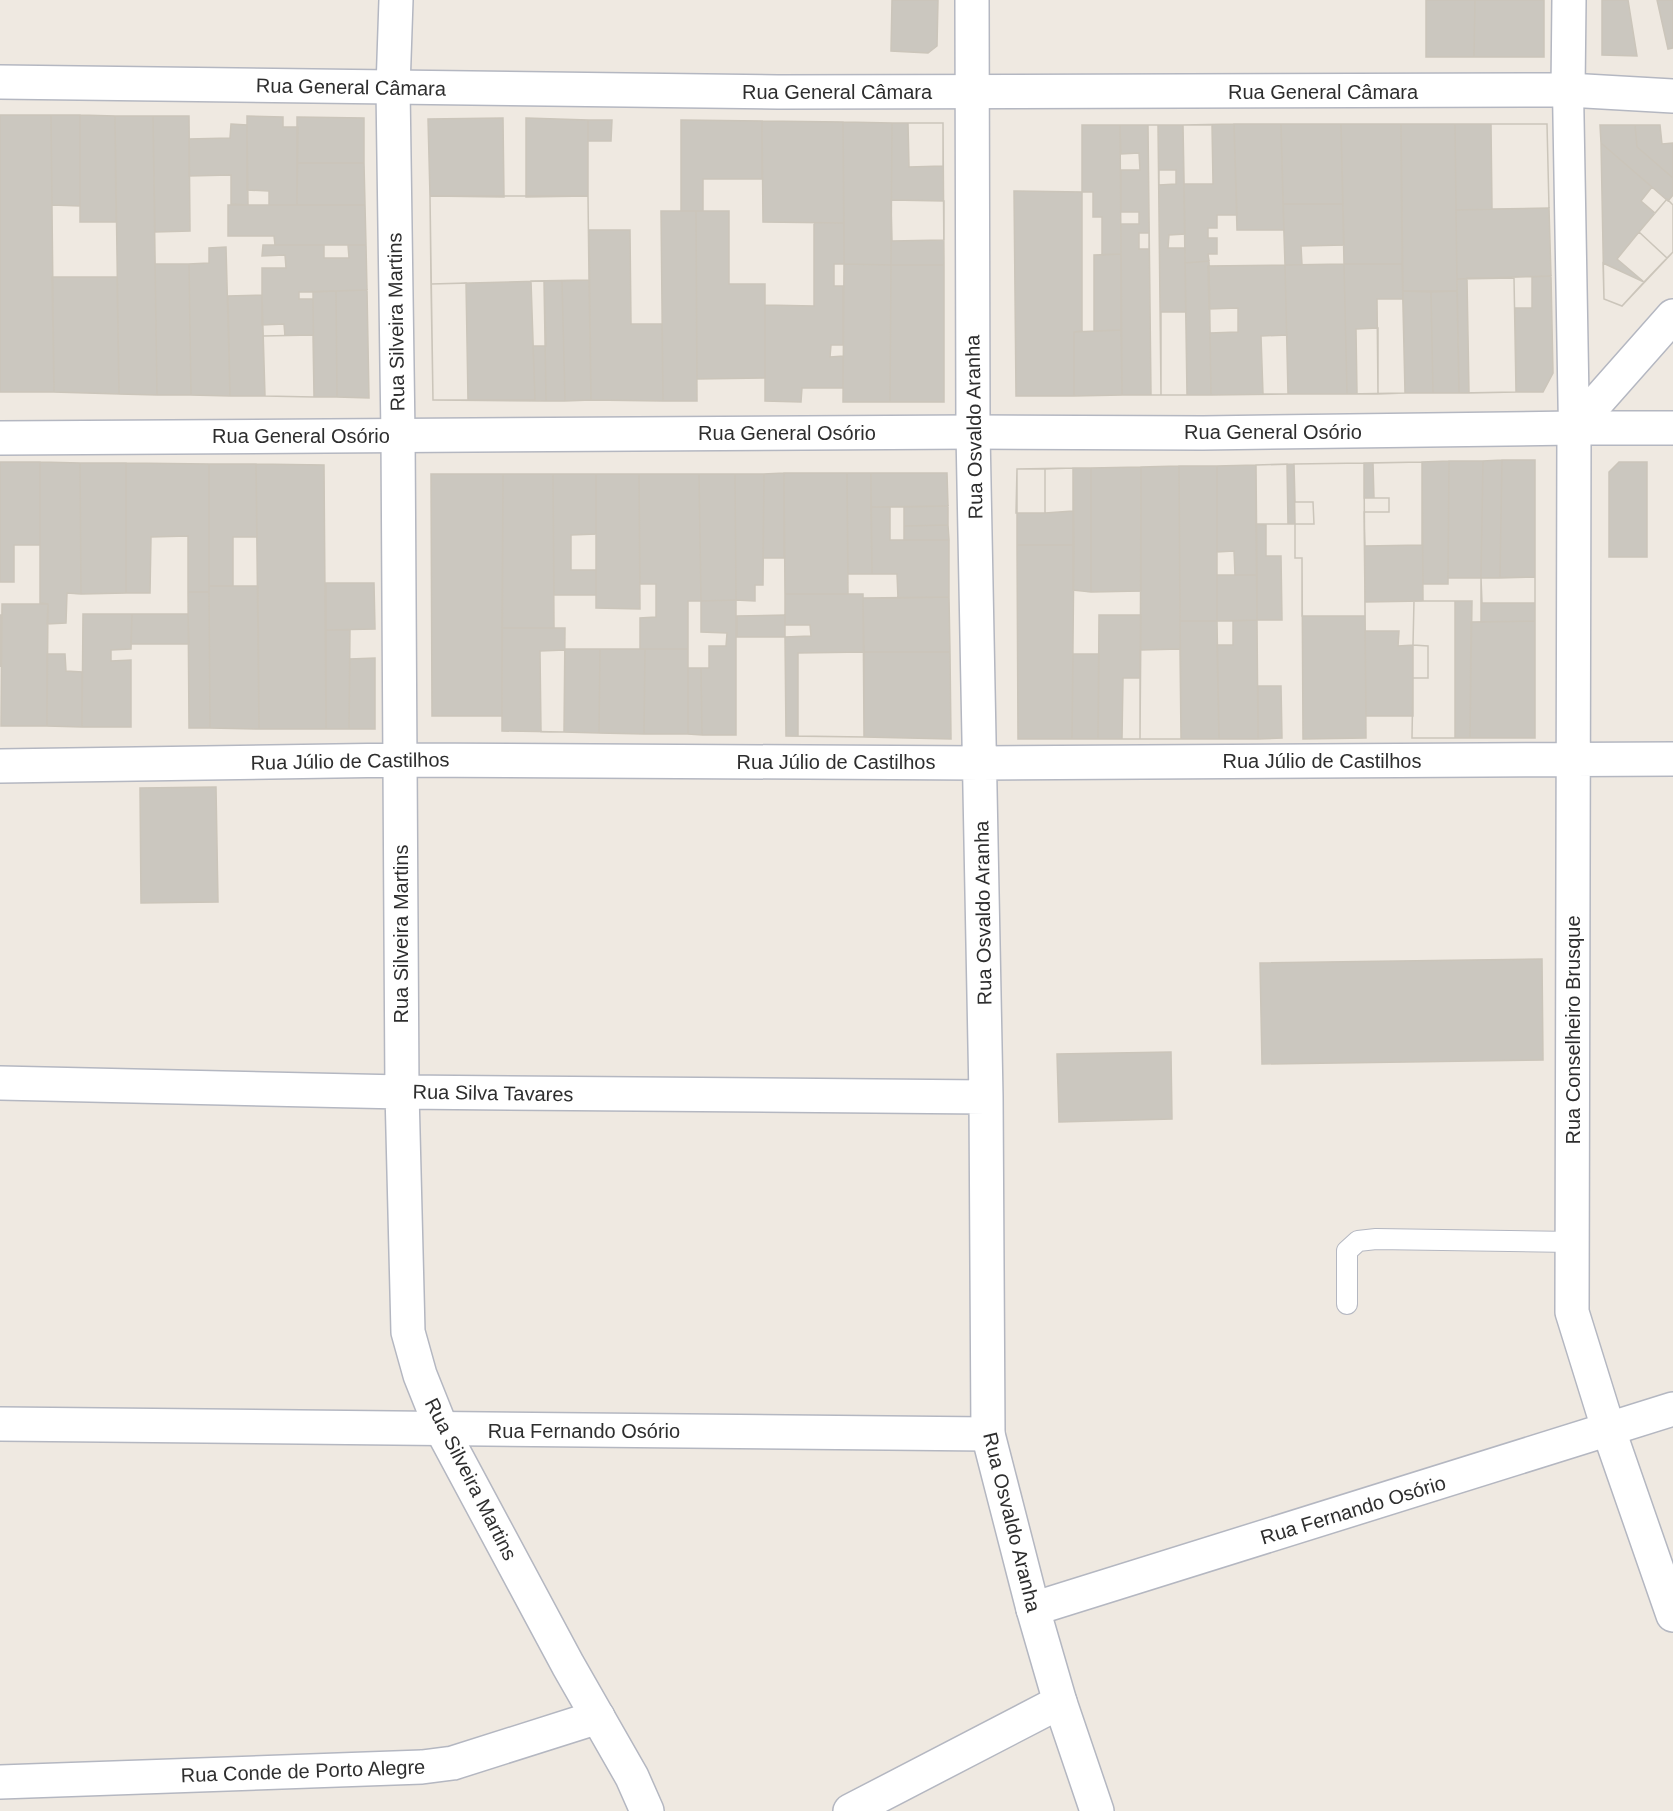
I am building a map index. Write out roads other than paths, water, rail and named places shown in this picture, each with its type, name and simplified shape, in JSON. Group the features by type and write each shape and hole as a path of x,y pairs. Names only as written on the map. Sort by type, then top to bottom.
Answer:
{"street":[{"name":"Rua Silveira Martins","path":"396,0 393,88 398,435 402,1092 408,1332 420,1375 442,1430 632,1777 647,1811"},
{"name":"Rua Osvaldo Aranha","path":"972,0 973,432 981,763 988,1434 1060,1702 1097,1811"},
{"path":"1569,0 1568,90 1574,428"},
{"name":"Rua General Câmara","path":"0,82 972,93 1568,90 1673,96"},
{"path":"1574,428 1673,316"},
{"name":"Rua Conselheiro Brusque","path":"1574,428 1572,1312 1609,1431 1673,1615"},
{"name":"Rua General Osório","path":"0,438 973,432 1227,433 1673,428"},
{"name":"Rua Júlio de Castilhos","path":"0,766 400,760 981,763 1673,759"},
{"name":"Rua Silva Tavares","path":"0,1083 402,1092 986,1097"},
{"name":"Rua Fernando Osório","path":"1034,1609 1609,1431 1673,1409"},
{"name":"Rua Fernando Osório","path":"0,1424 988,1434"},
{"path":"850,1811 1060,1702"},
{"name":"Rua Conde de Porto Alegre","path":"0,1782 423,1767 453,1763 598,1717"}],"lane":[{"path":"1347,1304 1347,1251 1358,1241 1376,1239 1572,1242"}]}
